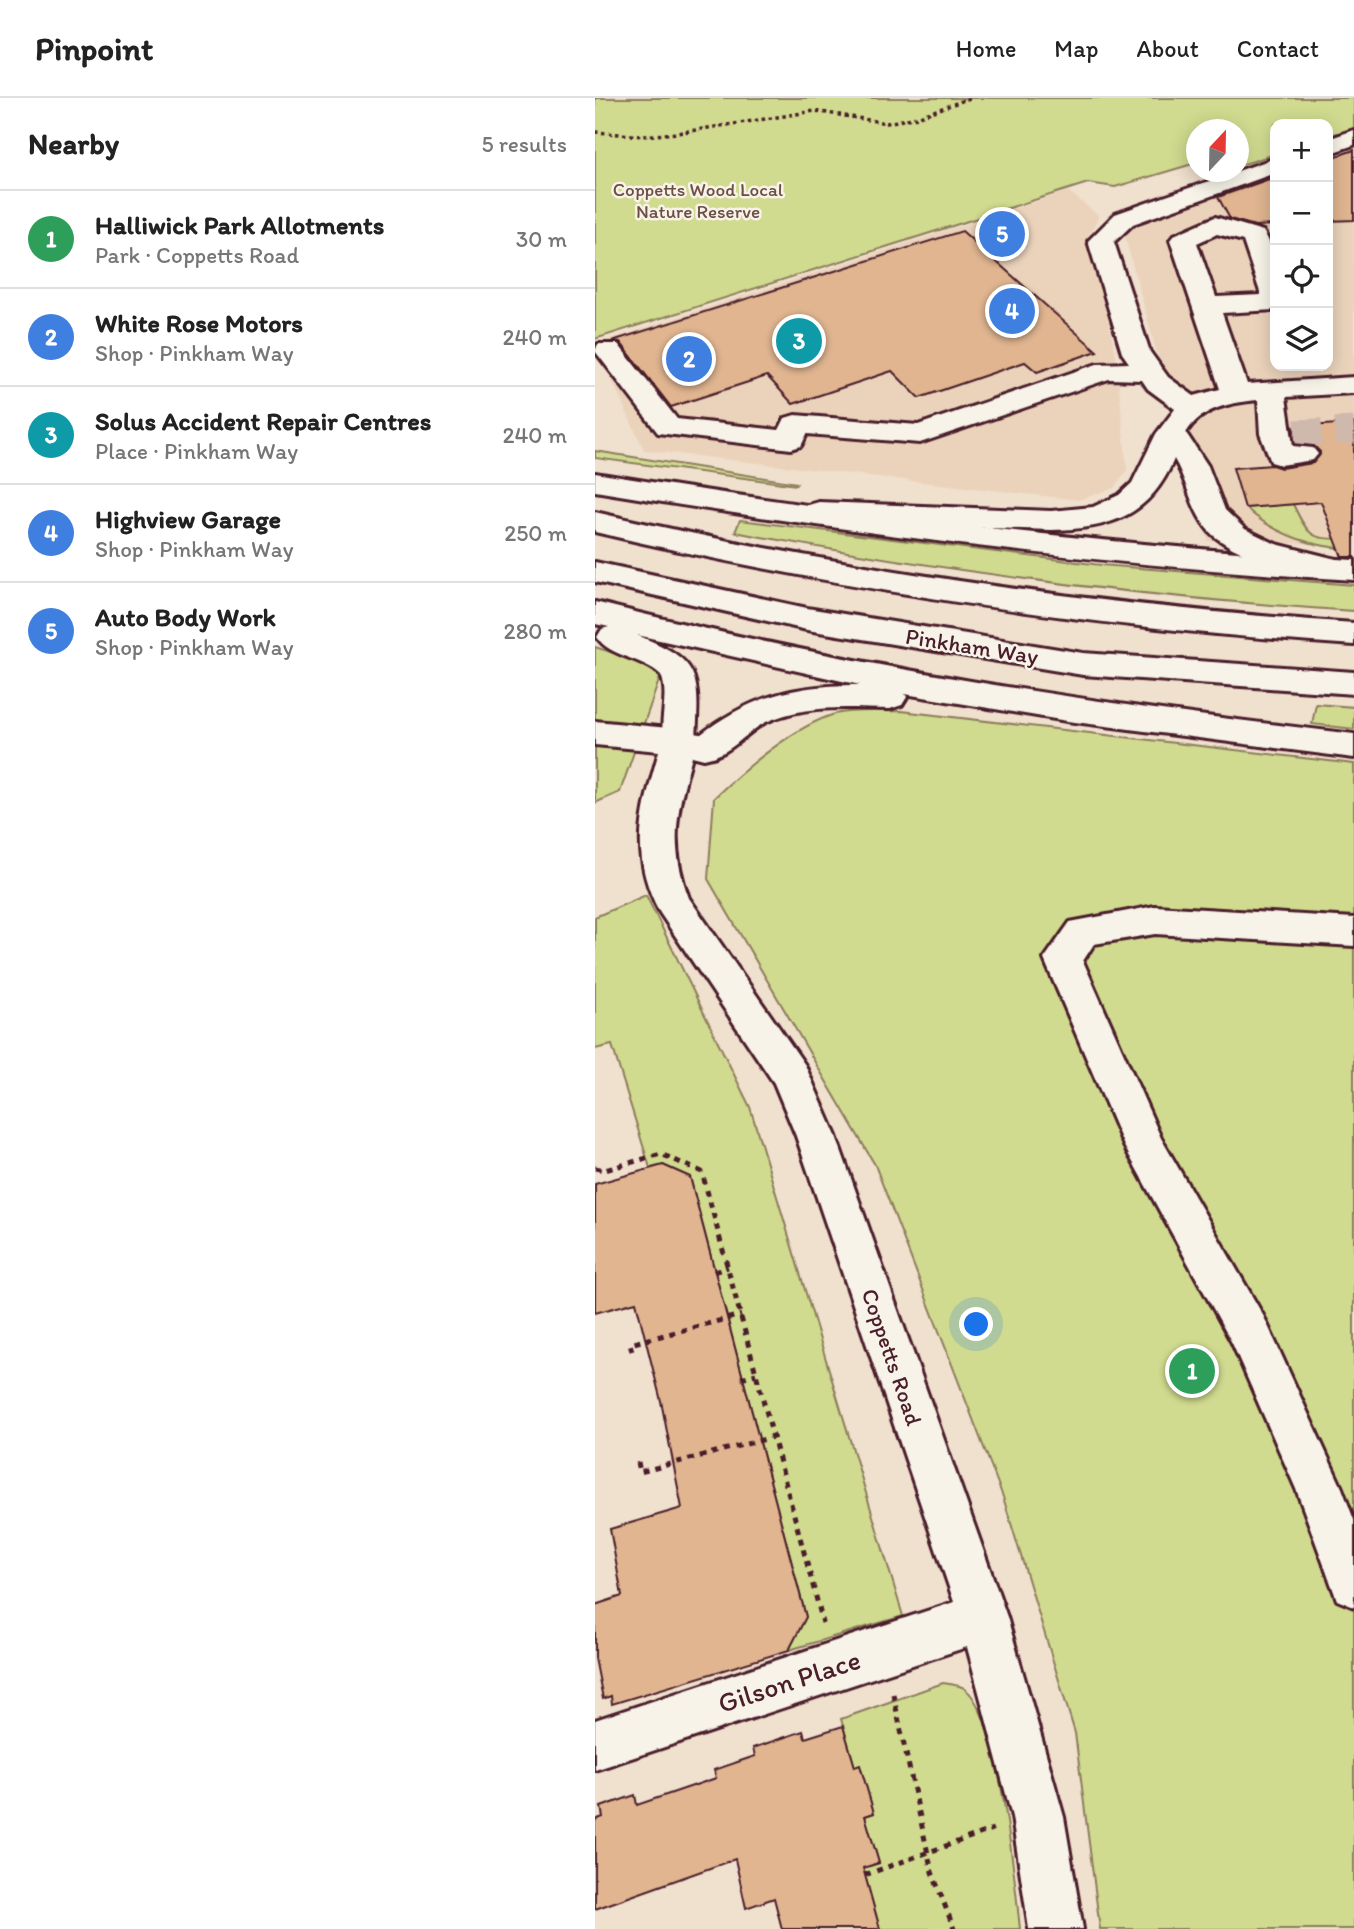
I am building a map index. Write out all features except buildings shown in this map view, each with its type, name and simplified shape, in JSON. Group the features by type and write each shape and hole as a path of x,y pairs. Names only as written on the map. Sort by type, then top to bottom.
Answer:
{"main road":[{"path":"1333,145 1354,138"},
{"path":"1192,408 1158,383 1136,353 1101,241 1124,219 1270,168"},
{"path":"1236,394 1183,240 1215,225 1254,236 1270,282"},
{"path":"1206,306 1270,302"},
{"path":"608,349 668,427 791,440 795,424 920,434 1107,370 1150,372"},
{"path":"1304,377 1339,401 1354,403"},
{"path":"764,510 1024,519 1097,516 1130,502 1142,492 1151,481 1172,434 1192,408 1236,394 1271,392 1304,377 1354,385"},
{"path":"1271,392 1291,440"},
{"path":"1172,434 1193,465 1212,513 1235,536 1267,552 1345,569"},
{"path":"595,481 764,510 1031,545 1345,569"},
{"path":"595,522 740,555 1015,601 1264,629 1354,634"},
{"name":"Pinkham Way","path":"595,572 807,619 1083,664 1354,683"},
{"path":"595,613 819,666 1001,698 1231,733 1354,746"},
{"path":"595,629 656,655 676,669 683,689 694,744"},
{"path":"595,733 694,744 761,709 806,696 1001,698"},
{"name":"Coppetts Road","path":"694,744 660,817 659,857 673,903 790,1076 816,1136 983,1617 1037,1813 1056,1929"},
{"path":"1354,932 1155,920 1083,932 1063,959 1144,1146 1249,1331 1319,1488 1354,1583"},
{"name":"Gilson Place","path":"595,1745 983,1617"}],"path":[{"path":"595,132 643,136 677,133 808,111 892,123 969,98"},
{"path":"595,1168 605,1170 661,1154 702,1172 773,1437 858,1658 914,1778 925,1853 954,1929"},
{"path":"714,1272 728,1268"},
{"path":"632,1351 630,1344 741,1315"},
{"path":"741,1378 757,1374"},
{"path":"638,1462 640,1472 773,1437"},
{"path":"865,1875 1037,1813"}],"shaded area":[{"path":"1354,147 1354,545 1208,541 1122,226 1270,176 1270,371 1333,371 1333,154"},
{"path":"1068,191 1099,216 1089,235 1116,355 1127,470 1114,488 1078,500 644,450 595,344"}],"green space":[{"name":"Coppetts Wood Local Nature Reserve","path":"595,98 1354,98 1354,128 1333,134 1333,119 1270,119 1270,156 1249,162 1249,119 1186,119 1186,166 1115,187 1088,183 595,339"},
{"path":"595,451 797,483 796,485 595,458"},
{"path":"1293,504 1305,526 1315,536 1354,539 1354,549 1325,546 1296,538 1270,526 1246,508"},
{"path":"740,520 1101,565 1354,585 1354,611 1121,591 966,571 735,532"},
{"path":"595,647 663,669 620,792 595,803"},
{"path":"1316,704 1354,707 1354,729 1312,724"},
{"path":"901,711 1354,764 1354,1929 1100,1929 1075,1733 1003,1497 875,1165 708,879 714,798 740,774 787,738 835,714"},
{"path":"646,895 750,1107 903,1616 789,1650 806,1617 690,1177 663,1165 650,1168 612,1045 595,1049 595,917"},
{"path":"943,1683 964,1688 977,1704 987,1730 1004,1801 1020,1929 880,1929 863,1868 879,1863 865,1816 874,1813 860,1766 855,1767 841,1719"}],"tunnel":[{"path":"1295,433 1354,430"}],"place":[{"name":"Auto Body Work","path":"1002,234"},
{"name":"Highview Garage","path":"1012,311"},
{"name":"Solus Accident Repair Centres","path":"799,341"},
{"name":"White Rose Motors","path":"689,359"},
{"name":"Halliwick Park Allotments","path":"1192,1371"}]}
